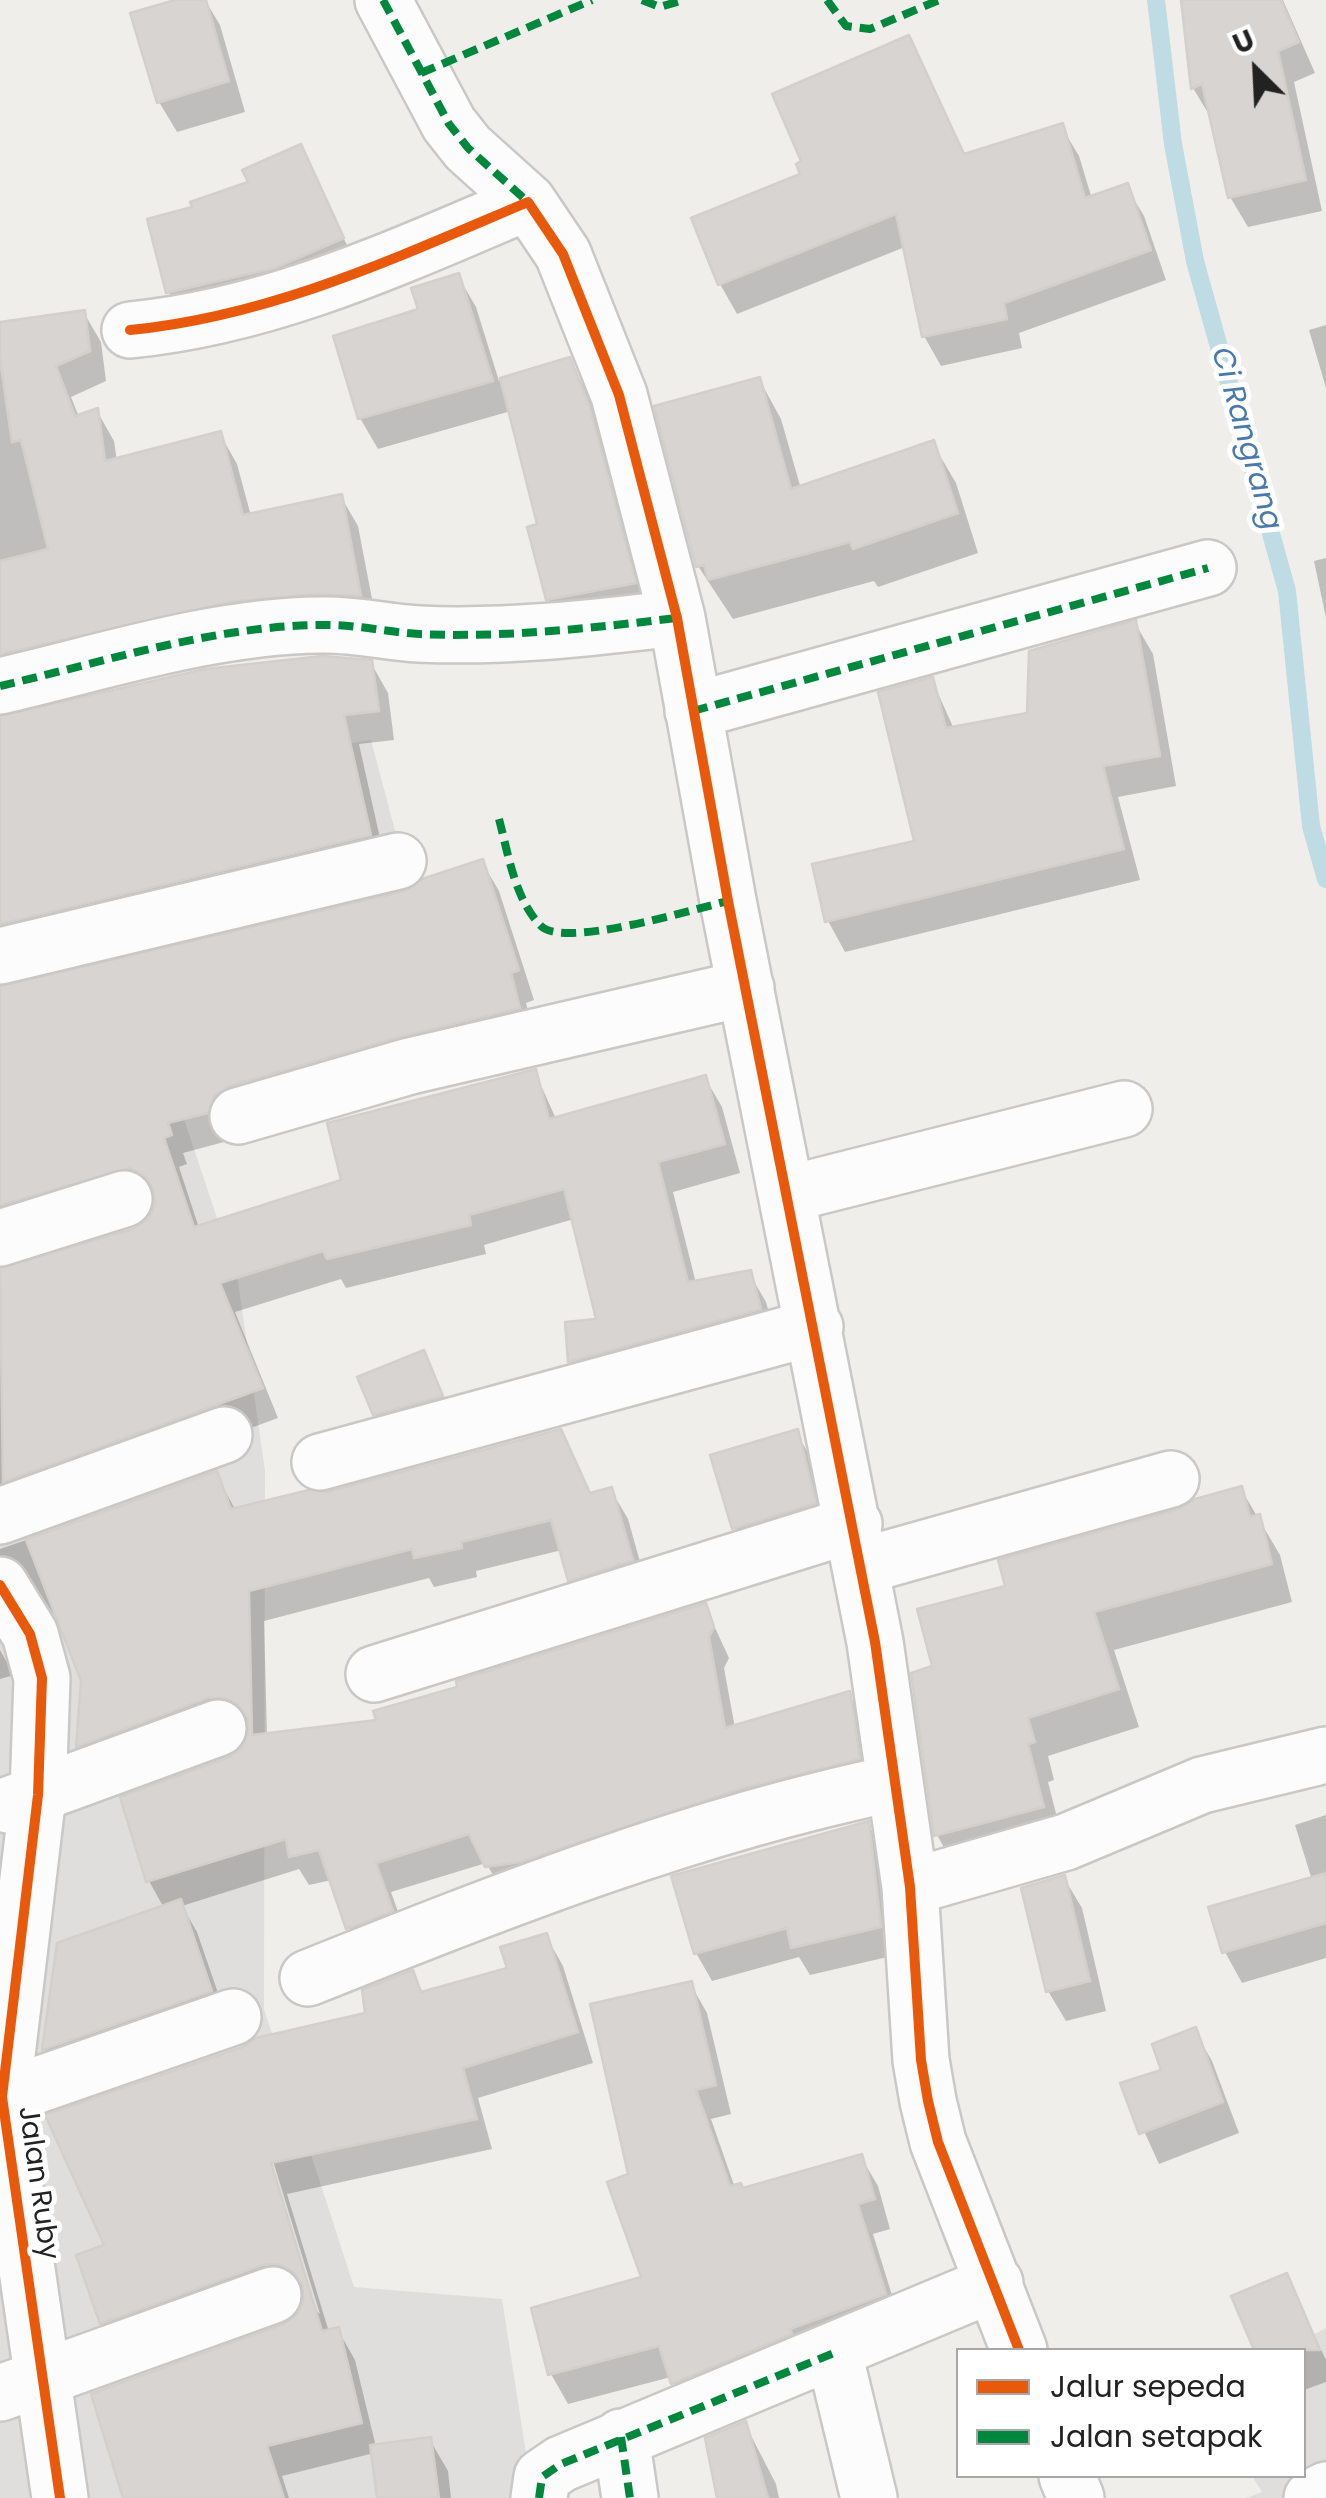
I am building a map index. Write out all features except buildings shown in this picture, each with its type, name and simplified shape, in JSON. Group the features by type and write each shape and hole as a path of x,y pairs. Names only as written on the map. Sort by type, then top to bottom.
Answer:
{"street":[{"path":"383,0 449,124 468,148 528,202 563,254 619,395 677,618 746,988 858,1545 910,1887 921,2060 928,2101 938,2142 1018,2348"},
{"path":"130,330 196,324 289,299 528,202"},
{"path":"693,711 1208,568"},
{"path":"0,686 219,636 264,630 320,625 457,634 574,630 677,618"},
{"path":"0,956 398,861"},
{"path":"238,1116 410,1066 746,988"},
{"path":"788,1194 1124,1108"},
{"path":"0,1238 124,1199"},
{"path":"320,1462 815,1327"},
{"path":"0,1516 224,1435"},
{"path":"374,1674 858,1545 1172,1480"},
{"name":"Jalan Ruby","path":"0,1584 30,1634 42,1678 19,1801 1,2097 20,2387 60,2498"},
{"path":"19,1801 218,1728"},
{"path":"910,1887 1066,1842 1202,1785 1326,1755"},
{"path":"308,1978 490,1906 712,1826 895,1783"},
{"path":"1,2097 233,2017"},
{"path":"538,2498 545,2473 620,2437 995,2283"},
{"path":"20,2387 274,2295"},
{"path":"834,2352 869,2498"},
{"path":"620,2437 630,2498"},
{"path":"1312,2498 1326,2490"}],"shaded area":[{"path":"371,740 430,963 169,1074 238,1281 265,1471 264,2009 354,2287 502,2299 533,2498 0,2498 0,797"},
{"path":"1326,2328 1326,2498 1246,2498 1262,2492 1253,2478 1306,2478 1306,2348 1288,2348"}],"waterway":[{"name":"Ci Rangrang","path":"1156,0 1173,144 1195,261 1287,591 1311,826 1326,879"}],"marked path":[{"path":"383,0 449,124 468,148 528,202"},
{"path":"421,73 592,0"},
{"path":"642,0 660,7 683,0"},
{"path":"827,0 846,26 870,29 939,0"},
{"path":"693,711 1208,568"},
{"path":"0,686 199,638 280,627 333,625 419,634 484,635 645,622 677,618 676,613"},
{"path":"499,819 525,903 541,926 554,932 601,930 728,901"},
{"path":"539,2498 542,2477 561,2464 834,2353"},
{"path":"621,2437 630,2498"}],"cycle path":[{"path":"130,330 183,323 284,298 382,263 528,202 563,254 619,395 677,618 728,901 875,1642 910,1887 921,2060 928,2101 938,2142 1018,2348"},
{"path":"0,1585 30,1634 42,1678 38,1795 2,2097 60,2498"}]}
